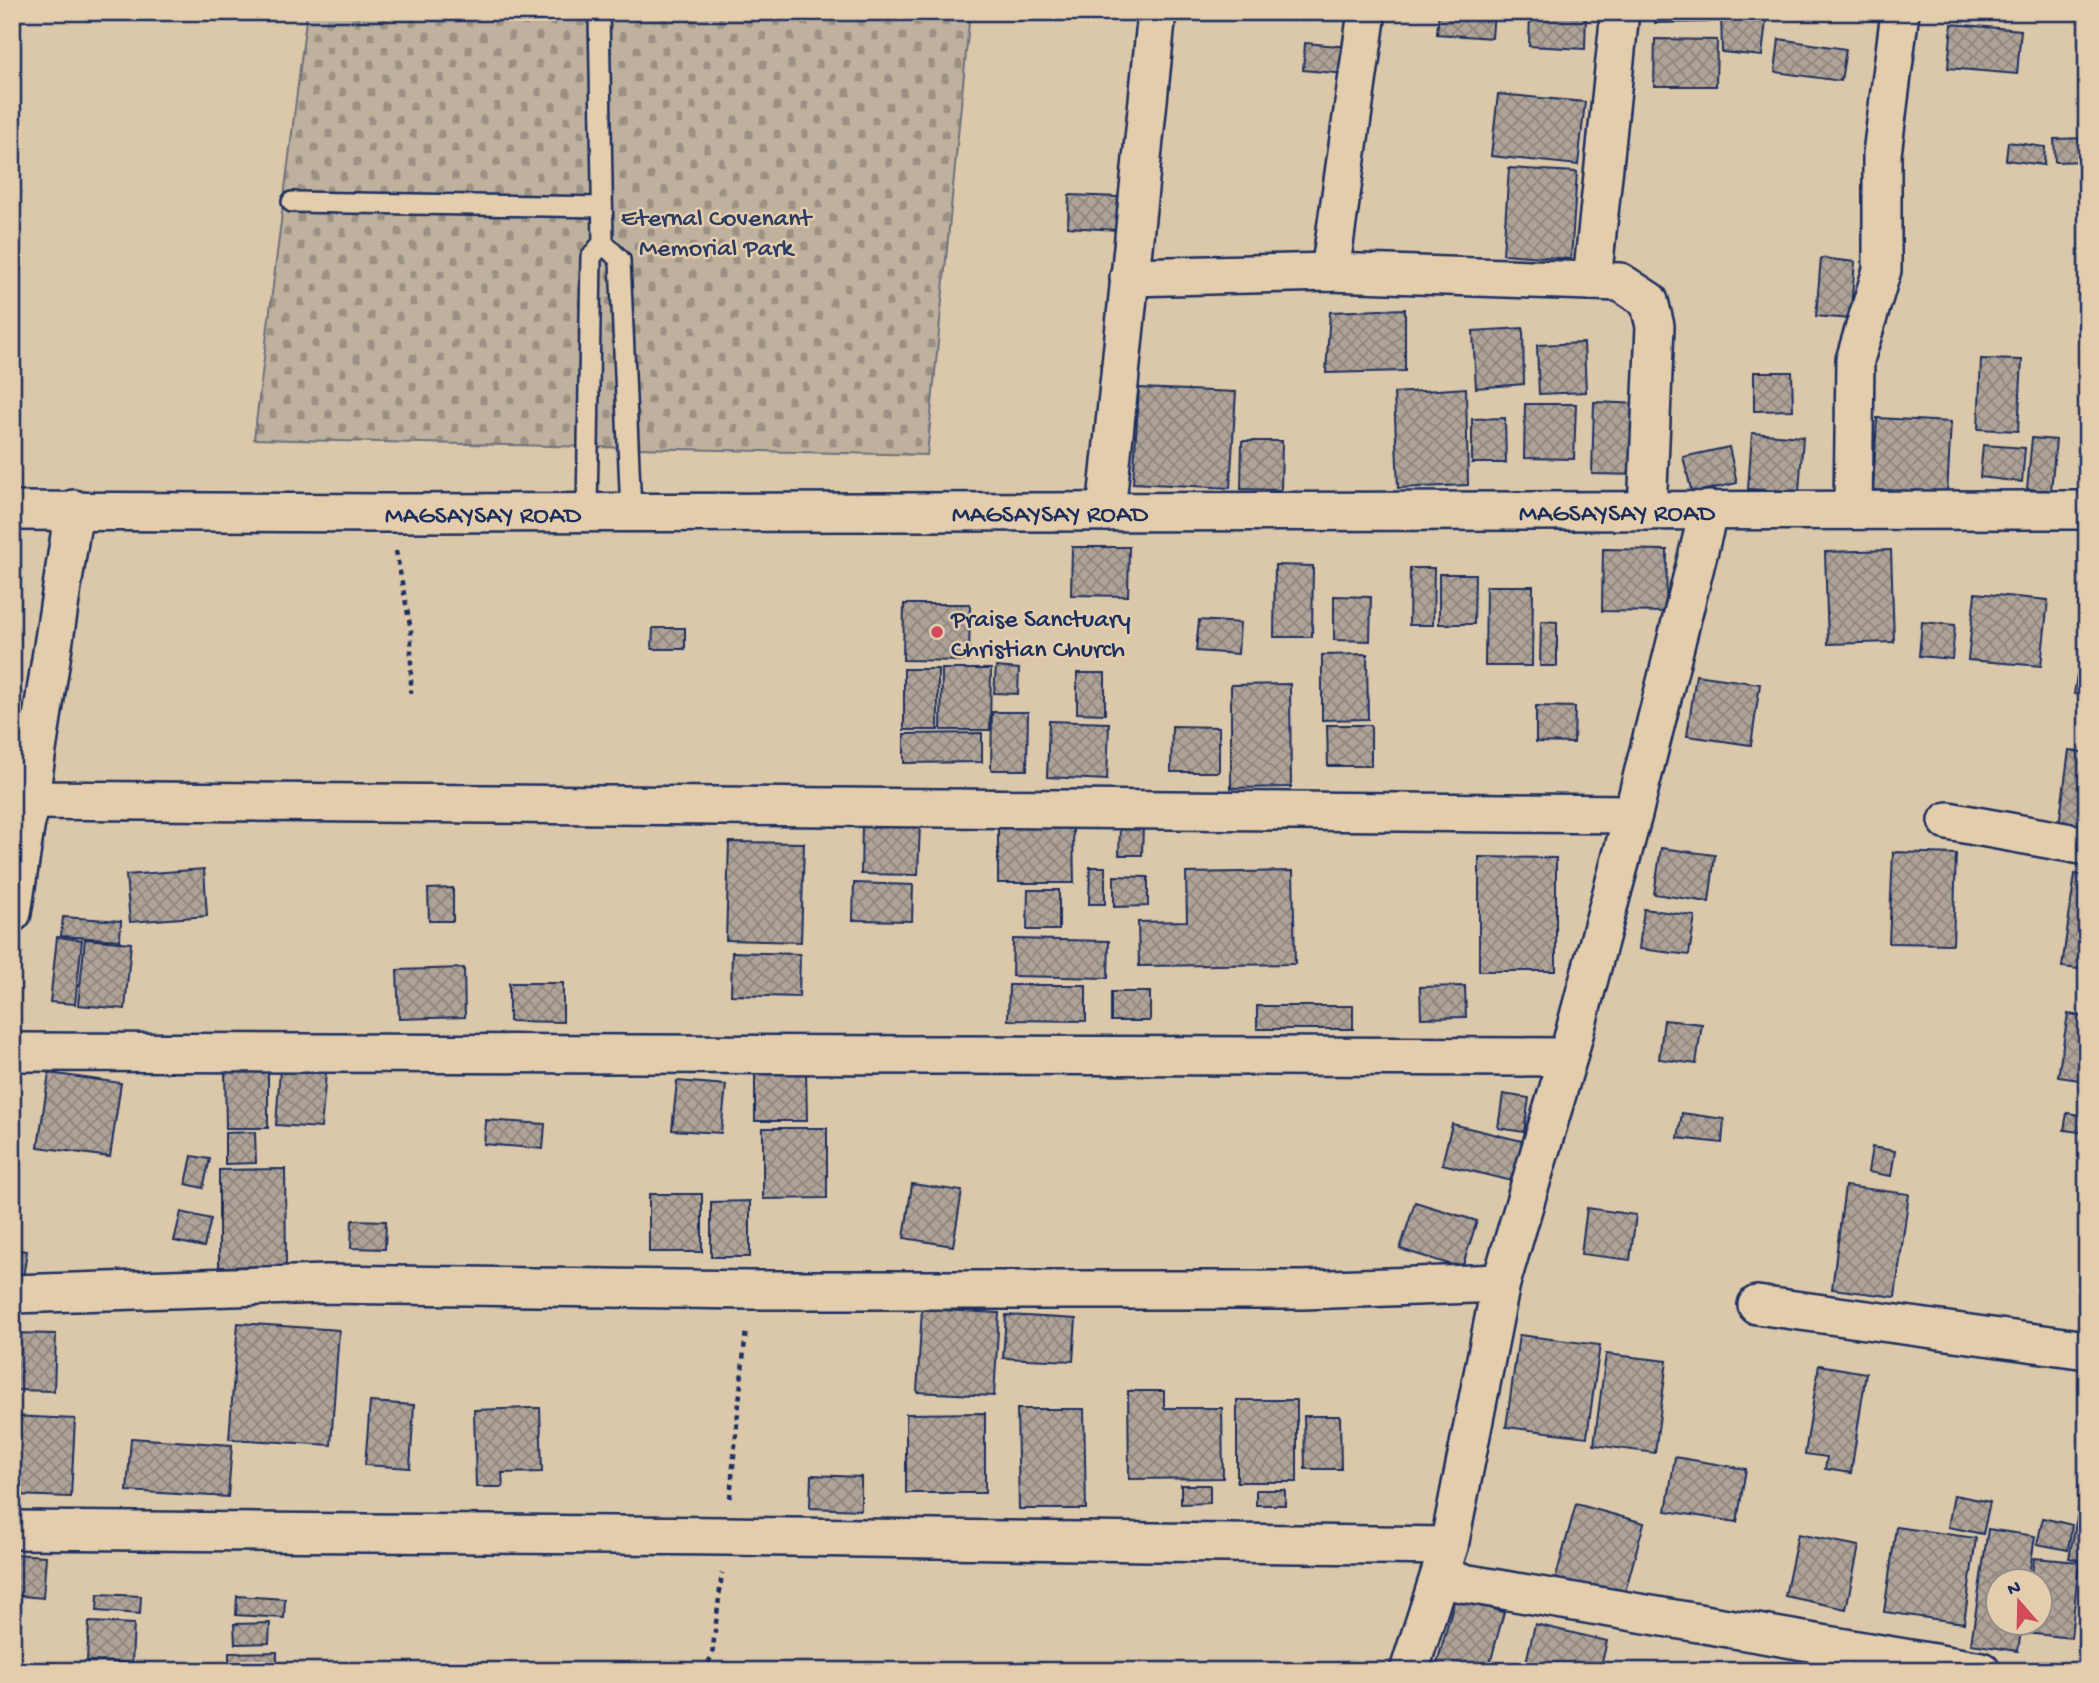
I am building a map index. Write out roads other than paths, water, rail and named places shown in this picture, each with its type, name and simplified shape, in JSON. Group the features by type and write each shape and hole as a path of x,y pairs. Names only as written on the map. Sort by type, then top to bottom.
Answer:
{"street":[{"path":"1106,512 1157,12"},
{"path":"1330,272 1367,12"},
{"path":"1592,281 1620,12"},
{"path":"1853,510 1855,360 1882,270 1882,154 1900,12"},
{"path":"1129,277 1330,272 1620,282 1649,301 1655,326 1647,511"},
{"path":"12,913 74,509"},
{"name":"MAGSAYSAY ROAD","path":"12,511 74,509 386,513 2087,510"},
{"path":"1409,1671 1444,1562 1501,1283 1568,1057 1633,814 1709,510"},
{"path":"29,800 1633,814"},
{"path":"1948,821 2087,846"},
{"path":"12,1052 1568,1057"},
{"path":"12,1294 326,1284 750,1290 1303,1290 1501,1283"},
{"path":"1757,1305 2087,1350"},
{"path":"12,1530 726,1536 1444,1562 1981,1671"}],"lane":[{"path":"587,512 591,257 603,243 599,12"},
{"path":"292,202 602,207"},
{"path":"603,243 620,260 631,512"}],"place":[{"name":"Praise Sanctuary Christian Church","path":"937,632"}],"park label":[{"name":"Eternal Covenant Memorial Park","path":"716,231"}]}
